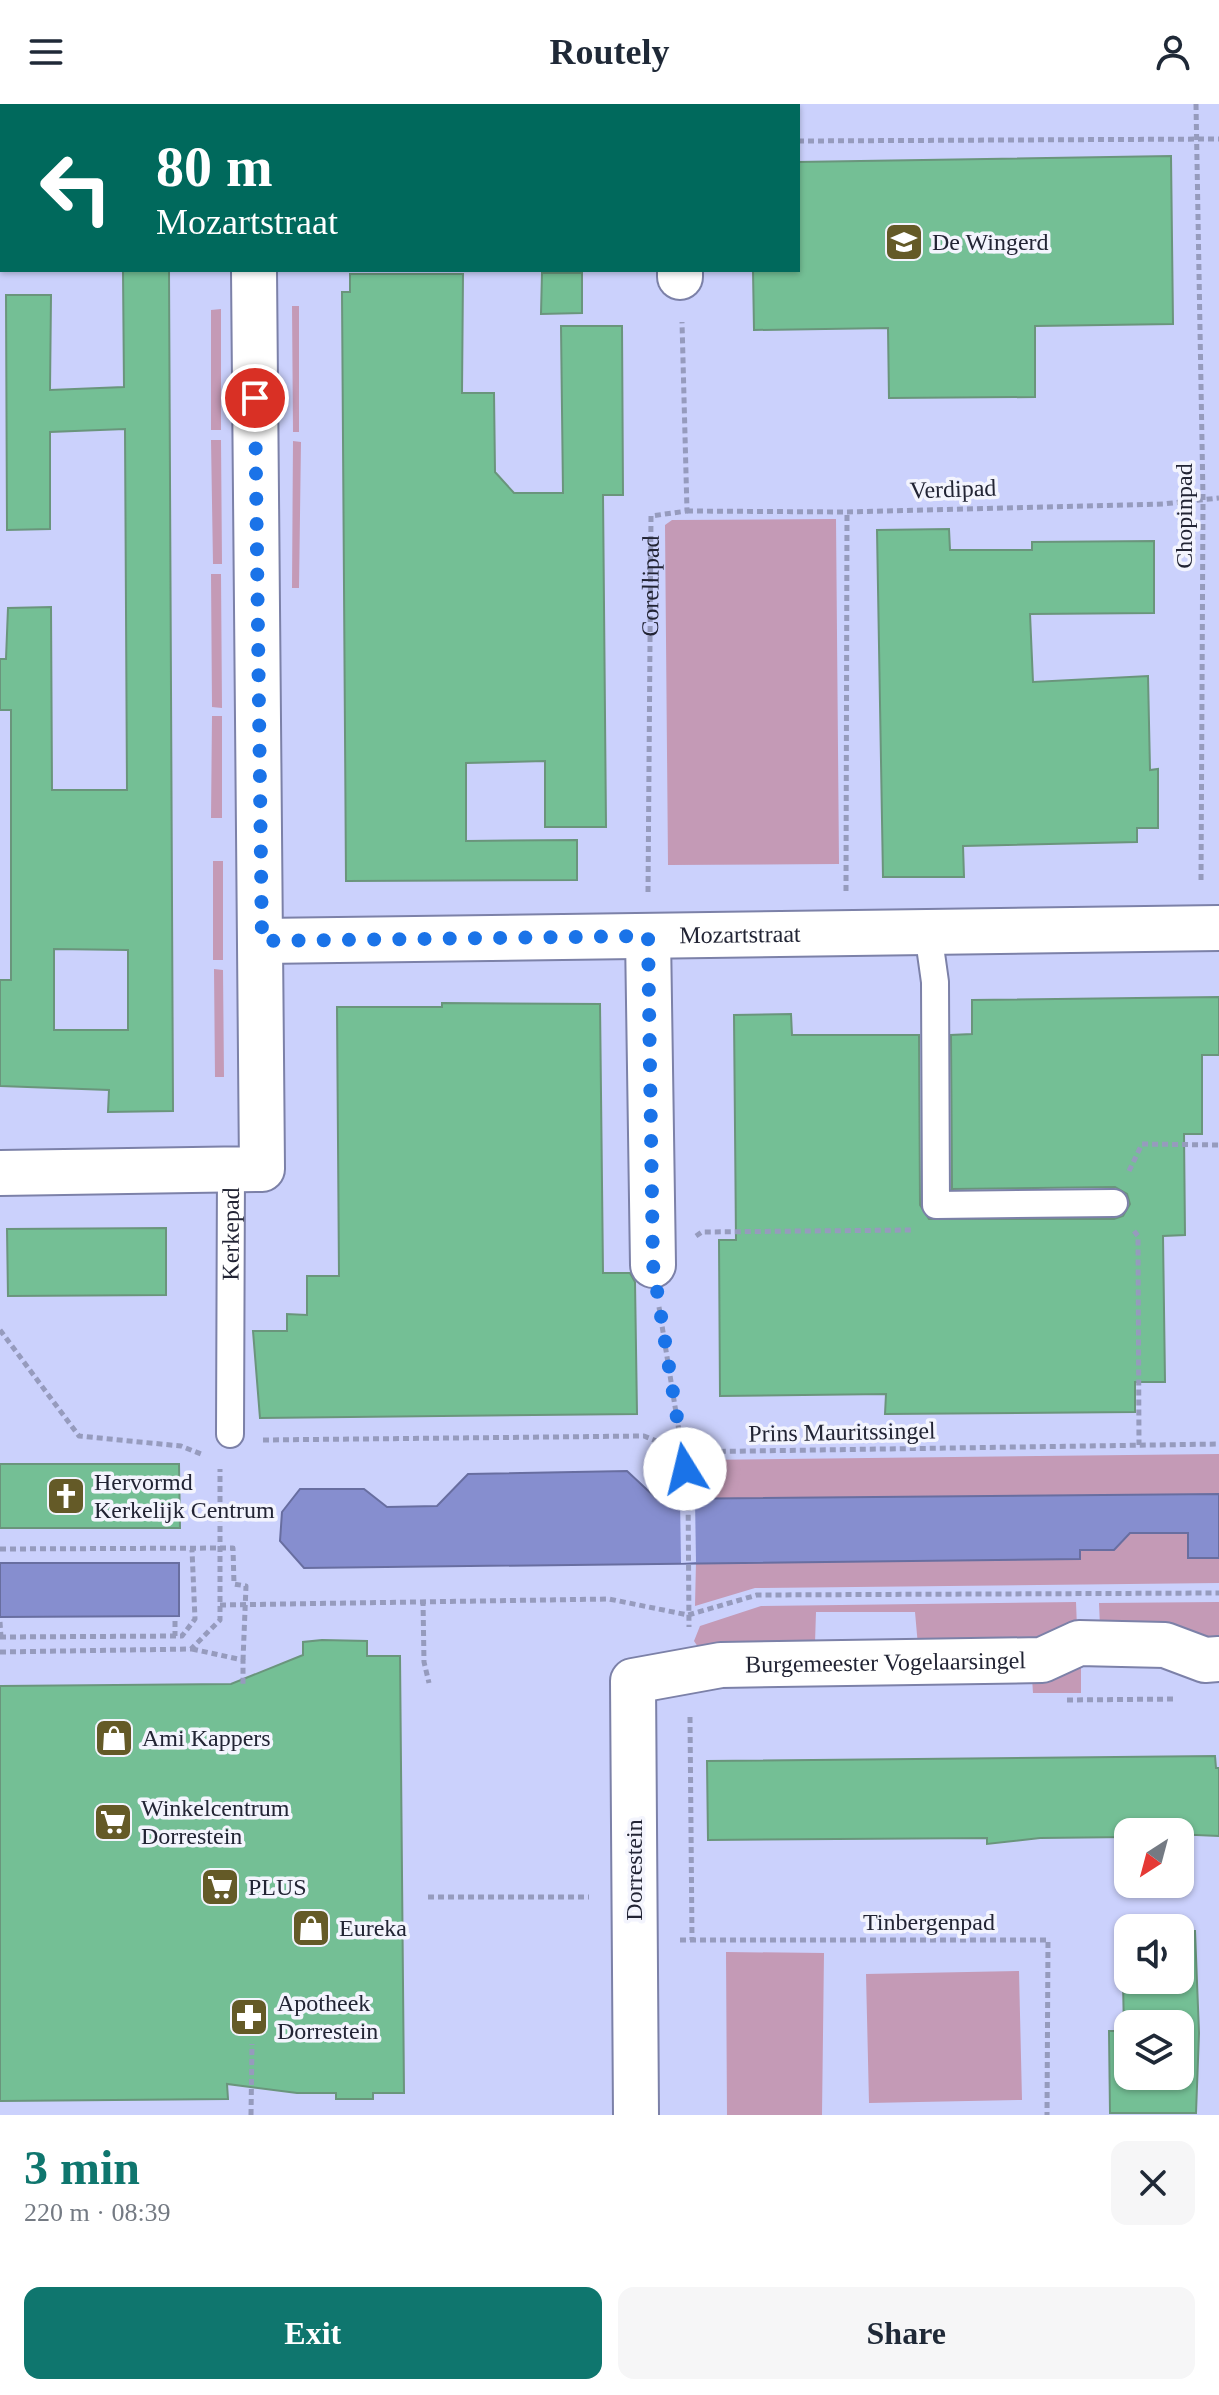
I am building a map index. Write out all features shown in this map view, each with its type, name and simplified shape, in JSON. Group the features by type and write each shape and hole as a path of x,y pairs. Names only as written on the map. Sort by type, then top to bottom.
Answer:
{"street":[{"path":"231,1170 262,1169 254,272"},
{"name":"Mozartstraat","path":"262,941 1210,928"},
{"path":"648,936 653,1265"},
{"name":"Kerkepad","path":"0,1173 231,1170"},
{"name":"Burgemeester Vogelaarsingel","path":"689,1670 721,1665 1042,1660 1079,1643 1165,1645 1205,1660 1219,1659"},
{"name":"Dorrestein","path":"636,2115 633,1681 689,1670"}],"lane":[{"path":"928,932 935,982 936,1205 1114,1203"},
{"name":"Kerkepad","path":"230,1434 231,1170"}],"path":[{"name":"Chopinpad","path":"1196,104 1210,928"},
{"path":"800,141 1219,139"},
{"name":"Corellipad","path":"648,936 651,516 687,511 680,273"},
{"name":"Verdipad","path":"687,511 847,512 1163,504 1219,498"},
{"path":"846,932 847,512"},
{"path":"1139,1445 1138,1236 1114,1203 1142,1144 1219,1145"},
{"path":"688,1575 688,1487 653,1265 702,1232 910,1232 936,1205"},
{"path":"0,1330 79,1436 181,1446"},
{"name":"Prins Mauritssingel","path":"230,1434 264,1440 644,1436 683,1452 1219,1444"},
{"path":"191,1649 220,1620 218,1548 221,1461"},
{"path":"0,1549 233,1548 234,1584 246,1586 248,1604 243,1687"},
{"path":"0,1622 0,1637 182,1636 195,1619 192,1550"},
{"path":"220,1605 609,1599 688,1615 757,1595 1219,1593"},
{"path":"423,1600 424,1662 429,1683"},
{"path":"175,1621 175,1636"},
{"path":"0,1652 191,1649 243,1660"},
{"path":"689,1670 692,1940"},
{"name":"Tinbergenpad","path":"428,1897 634,1919 692,1940 1048,1940 1047,2115"},
{"path":"251,2115 252,2044"}],"shaded area":[{"path":"292,306 299,306 299,432 293,432"},
{"path":"221,309 221,430 211,430 211,310"},
{"path":"211,440 221,440 222,564 213,564"},
{"path":"293,441 301,442 299,588 292,588"},
{"path":"836,519 839,864 668,865 665,525 672,520"},
{"path":"211,574 221,574 222,708 212,707"},
{"path":"212,716 222,716 222,818 211,818"},
{"path":"213,861 223,861 223,960 213,960"},
{"path":"214,969 223,970 224,1077 215,1077"},
{"path":"1219,1454 1219,1494 695,1499 695,1460"},
{"path":"1129,1533 1188,1533 1188,1558 1219,1558 1219,1583 755,1588 695,1606 696,1562 1079,1559 1080,1550 1114,1550"},
{"path":"1076,1602 1077,1628 1049,1639 918,1646 915,1612 816,1612 815,1643 698,1647 694,1641 700,1626 761,1606"},
{"path":"1219,1602 1219,1642 1100,1627 1099,1603"},
{"path":"1081,1662 1081,1693 1033,1693 1032,1678"},
{"path":"726,1952 824,1953 822,2115 727,2115"},
{"path":"1019,1971 1022,2100 869,2103 866,1974"}],"water":[{"path":"627,1471 657,1499 1219,1494 1219,1558 1188,1558 1188,1533 1130,1533 1114,1550 1080,1550 1080,1559 304,1568 280,1541 282,1512 300,1489 364,1489 387,1507 437,1506 468,1474"},
{"path":"0,1563 179,1563 179,1616 0,1617"}],"pier":[{"path":"680,1499 695,1499 696,1562 681,1563"}],"building":[{"path":"1171,156 1173,324 1035,326 1035,397 889,398 888,328 754,330 753,272 800,272 800,162"},
{"path":"123,272 169,272 173,1111 108,1112 109,1090 0,1086 0,980 11,980 11,710 0,710 0,659 6,659 8,608 51,607 52,790 127,790 125,429 50,432 50,529 7,530 6,295 51,295 50,390 124,387","holes":["54,949 128,950 128,1030 54,1030"]},
{"path":"542,273 582,273 582,313 541,314"},
{"path":"350,274 463,274 462,393 494,393 495,472 514,493 563,493 561,326 622,326 623,495 603,495 606,827 545,827 545,761 466,763 466,841 577,840 577,880 346,881 342,292 350,292"},
{"path":"949,529 950,550 1032,550 1032,542 1154,541 1154,613 1030,614 1033,682 1148,676 1150,770 1158,769 1158,828 1137,828 1137,842 963,846 964,877 883,877 877,530"},
{"path":"1219,997 1219,1055 1202,1055 1202,1134 1184,1134 1185,1235 1163,1236 1165,1382 1135,1382 1135,1412 885,1414 886,1394 720,1396 719,1240 736,1240 734,1015 791,1014 792,1035 919,1035 920,1205 929,1219 1114,1219 1123,1216 1130,1204 1127,1194 1115,1187 952,1189 951,1035 972,1034 972,1000"},
{"path":"442,1003 600,1004 603,1273 630,1273 635,1282 637,1414 260,1418 253,1331 287,1331 287,1314 307,1315 307,1276 339,1276 337,1007 442,1007"},
{"path":"166,1228 166,1295 8,1296 7,1229"},
{"name":"Hervormd Kerkelijk Centrum","path":"0,1464 179,1464 180,1528 0,1528"},
{"path":"367,1641 367,1656 400,1656 404,2093 373,2093 373,2099 336,2099 336,2093 297,2093 227,2084 228,2099 0,2101 0,1686 231,1684 303,1655 303,1642"},
{"path":"1215,1756 1216,1768 1219,1768 1219,1836 1194,1835 1194,1818 1114,1818 1114,1837 1040,1838 987,1844 987,1838 708,1840 707,1761"},
{"path":"1195,1931 1199,2033 1196,2113 1110,2113 1109,2031 1114,2031 1114,2090 1194,2090 1194,2010 1124,2010 1123,1994 1194,1994"}],"place":[{"name":"De Wingerd","path":"904,242"},
{"name":"Hervormd Kerkelijk Centrum","path":"66,1496"},
{"name":"Ami Kappers","path":"114,1738"},
{"name":"Winkelcentrum Dorrestein","path":"113,1822"},
{"name":"PLUS","path":"220,1887"},
{"name":"Eureka","path":"311,1928"},
{"name":"Apotheek Dorrestein","path":"249,2017"}],"route":[{"path":"255,398 262,941 648,936 653,1265 685,1469"}]}
